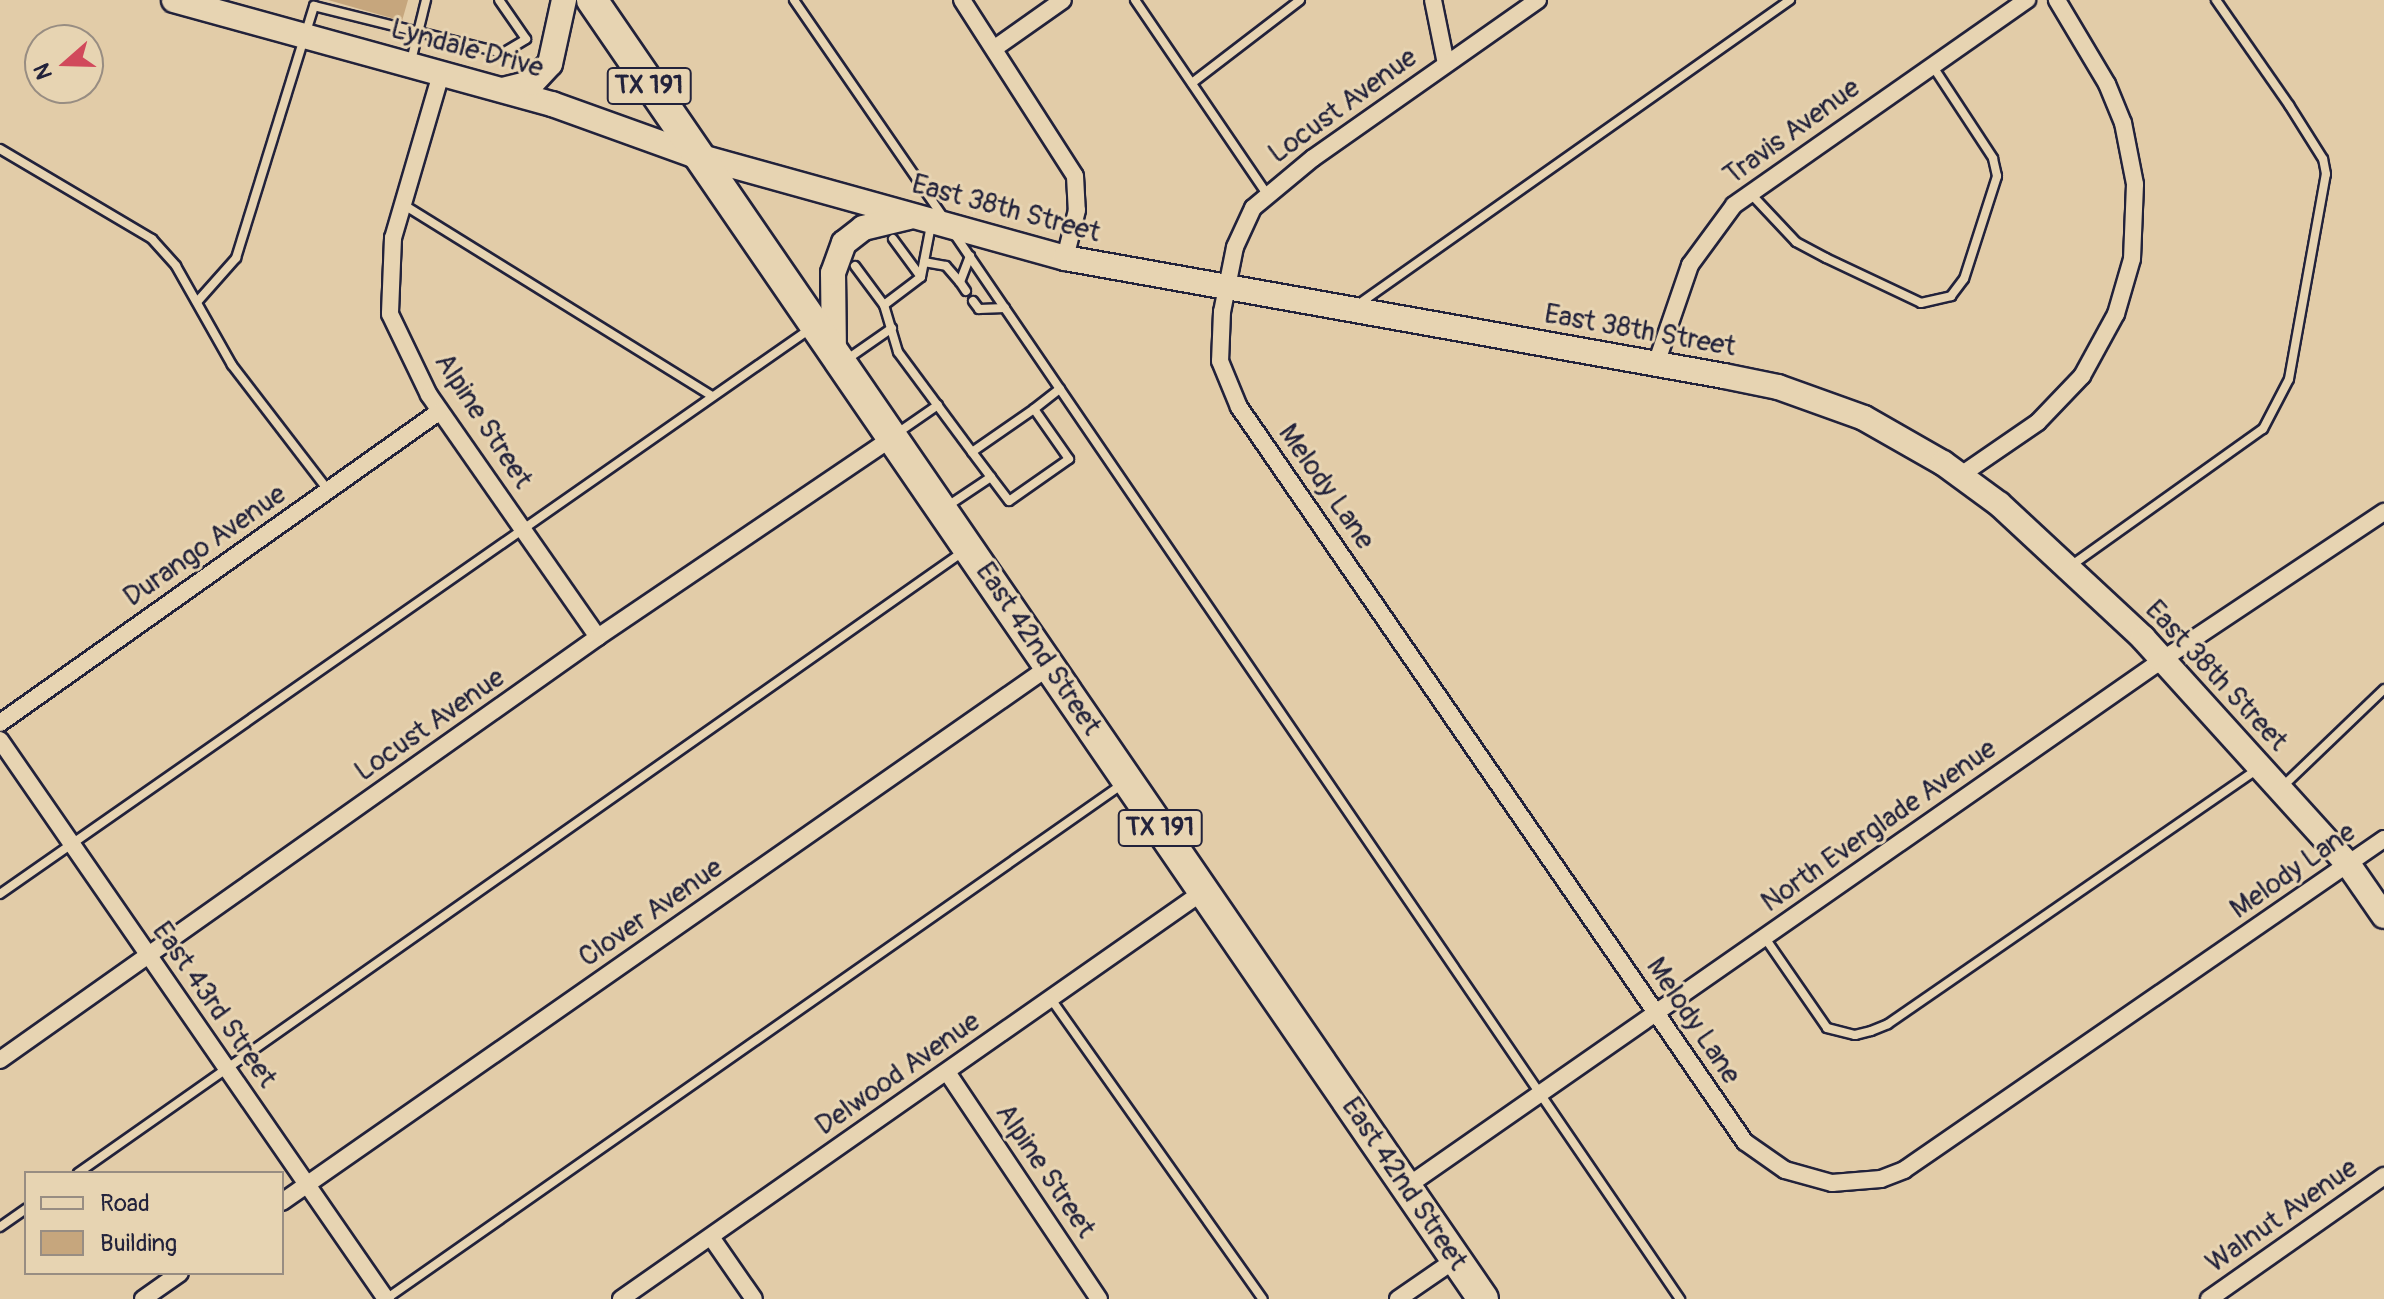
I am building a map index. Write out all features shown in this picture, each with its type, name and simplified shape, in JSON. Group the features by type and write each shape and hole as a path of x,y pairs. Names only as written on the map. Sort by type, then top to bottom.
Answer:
{"highway":[{"name":"East 42nd Street","path":"592,0 694,155 893,437 1483,1299"}],"street":[{"name":"Lyndale Drive","path":"174,0 502,90 694,155"},
{"path":"502,90 532,83 550,64 564,0"},
{"path":"962,0 1075,176 1077,210 1065,258"},
{"path":"995,48 1063,0"},
{"path":"1433,0 1446,64"},
{"name":"Locust Avenue","path":"1227,290 1244,222 1267,194 1538,0"},
{"name":"Travis Avenue","path":"1656,364 1690,265 1709,233 1749,192 2027,0"},
{"path":"1961,475 2038,422 2082,376 2116,314 2132,259 2135,184 2123,123 2100,71 2057,0"},
{"name":"Alpine Street","path":"441,74 393,238 390,314 440,411 598,637"},
{"name":"East 38th Street","path":"694,155 1065,258 1227,290 1778,387 1850,413 1961,475 2068,568 2162,660 2280,789 2348,864 2384,916"},
{"path":"838,359 833,273 844,243 863,228 931,220"},
{"name":"Melody Lane","path":"1227,290 1220,361 1239,407 1657,1012 1729,1123 1764,1158 1785,1170 1832,1183 1881,1179 1925,1158 2384,839"},
{"name":"Durango Avenue","path":"0,723 440,411"},
{"name":"Locust Avenue","path":"0,1060 598,637 893,437"},
{"name":"North Everglade Avenue","path":"1406,1187 2162,660 2384,512"},
{"name":"Clover Avenue","path":"284,1201 1050,666"},
{"name":"East 43rd Street","path":"0,740 386,1299"},
{"name":"Delwood Avenue","path":"621,1299 1204,891"},
{"name":"Alpine Street","path":"947,1072 1099,1299"},
{"name":"Walnut Avenue","path":"2209,1299 2384,1176"},
{"path":"711,1237 754,1299"},
{"path":"1398,1299 1456,1259"},
{"path":"143,1299 177,1275"}],"lane":[{"path":"410,65 426,0"},
{"path":"197,302 236,258 315,3 503,53 526,39 499,0"},
{"path":"794,0 931,220 970,256 1542,1092 1680,1299"},
{"path":"1135,0 1267,194"},
{"path":"1192,83 1300,0"},
{"path":"1349,311 1790,0"},
{"path":"2068,568 2263,429 2289,379 2326,174 2323,159 2289,105 2216,0"},
{"path":"1749,192 1796,242 1826,258 1921,303 1951,296 1964,279 1997,176 1993,158 1932,65"},
{"path":"0,149 152,239 197,302 232,365 328,490"},
{"path":"403,204 712,396"},
{"path":"884,305 921,277 931,220"},
{"path":"893,239 921,277"},
{"path":"960,282 970,256"},
{"path":"924,262 946,266 966,291"},
{"path":"855,266 884,305 898,352 1009,501 1069,459 1034,409"},
{"path":"973,301 979,309 1005,308"},
{"path":"0,894 814,325"},
{"path":"838,359 892,328"},
{"path":"972,452 1060,389"},
{"path":"893,437 938,405"},
{"path":"942,510 991,477"},
{"path":"81,1171 968,548"},
{"path":"2280,789 2384,689"},
{"path":"1764,937 1827,1028 1855,1035 1871,1031 1888,1024 2260,767"},
{"path":"386,1299 1128,780"},
{"path":"1051,999 1263,1299"},
{"path":"0,1227 24,1210"}],"building":[{"path":"328,0 408,0 402,21"}]}
